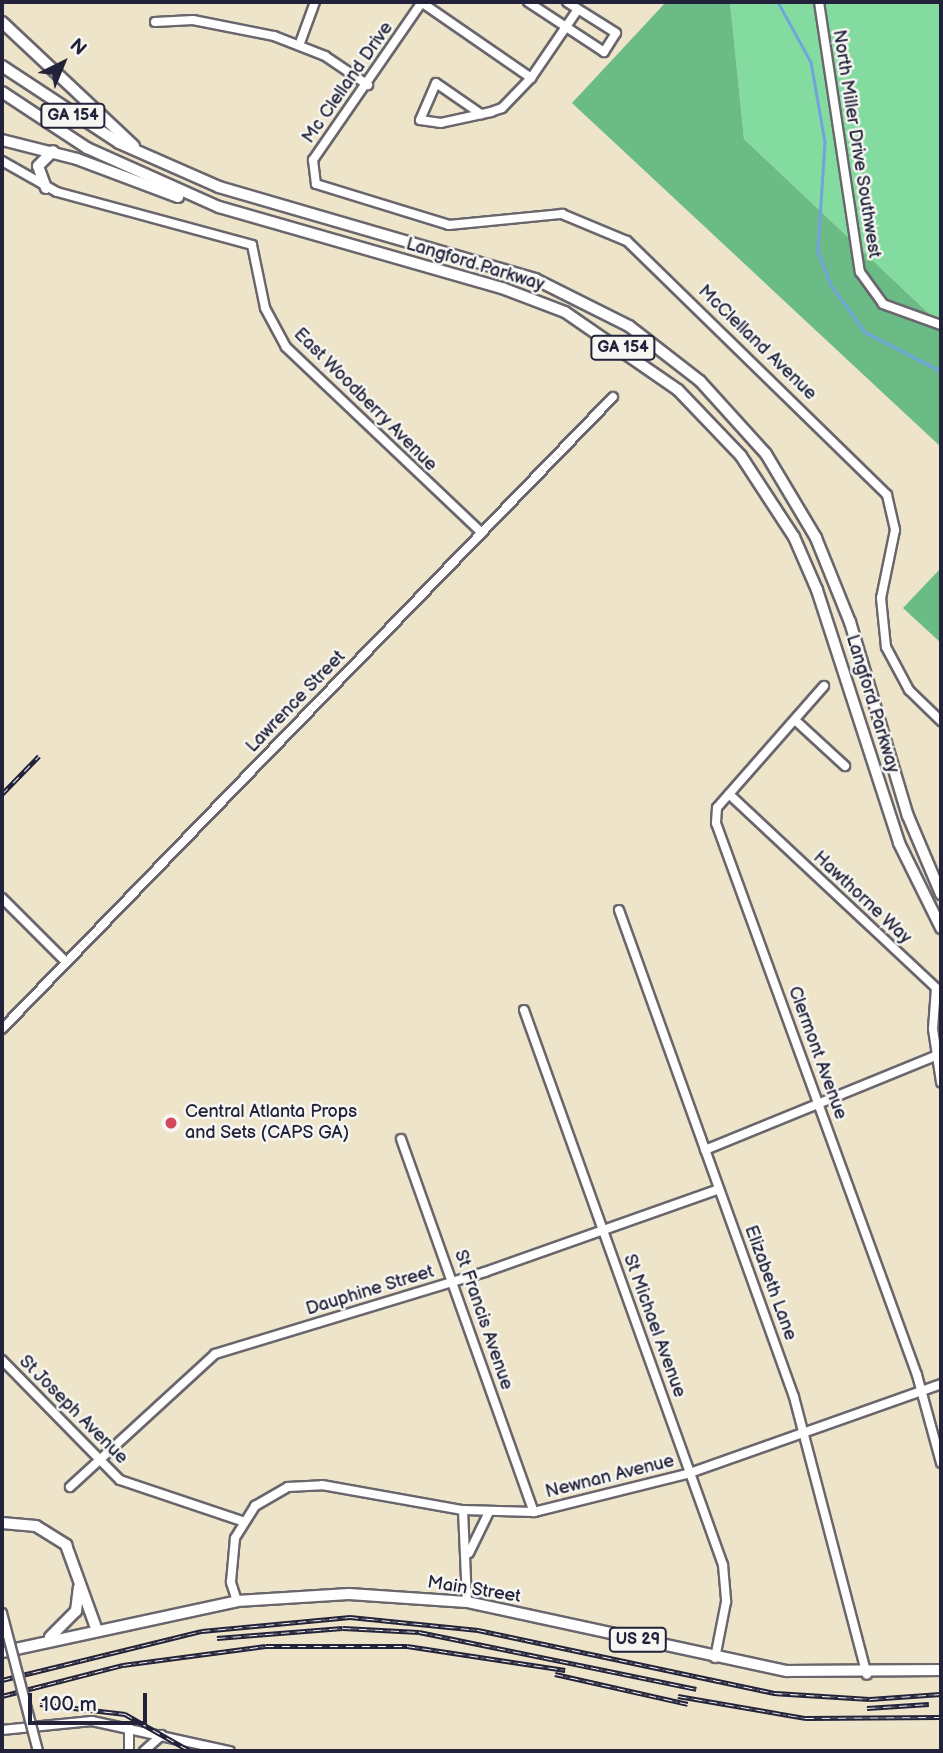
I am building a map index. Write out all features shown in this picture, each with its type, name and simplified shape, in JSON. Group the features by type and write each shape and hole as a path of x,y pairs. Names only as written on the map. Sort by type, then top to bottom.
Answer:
{"highway":[{"path":"2,22 64,86 150,158"},
{"name":"Langford Parkway","path":"2,66 82,122 150,158 263,203 535,279 629,326 700,381 766,454 816,538 850,622 908,816 941,894"},
{"name":"Langford Parkway","path":"2,92 87,148 219,207 502,288 565,312 646,364 720,430 794,537 821,601 899,843 941,928"},
{"path":"2,140 53,151 219,207"},
{"path":"46,188 38,166 53,151"}],"main road":[{"path":"2,1525 16,1522 57,1536 80,1576 96,1628"},
{"path":"44,1641 76,1611 80,1576"},
{"name":"Main Street","path":"2,1652 96,1628 237,1601 349,1594 467,1602 715,1658 867,1675 941,1670"}],"street":[{"path":"300,43 316,2"},
{"path":"422,2 531,78"},
{"name":"Mc Clelland Drive","path":"354,200 322,190 311,169 422,2"},
{"path":"528,2 604,52 616,33 567,2"},
{"name":"North Miller Drive Southwest","path":"818,2 860,272 884,304 941,326"},
{"path":"481,114 436,83 420,120 441,123 481,114 514,101 578,9"},
{"path":"155,22 193,20 300,43 368,85"},
{"name":"East Woodberry Avenue","path":"2,161 46,188 252,245 265,308 286,347 482,533"},
{"name":"McClelland Avenue","path":"354,200 449,225 562,214 627,242 887,495 895,530 881,598 886,647 909,690 941,721"},
{"name":"Lawrence Street","path":"2,1029 613,397"},
{"name":"Clermont Avenue","path":"824,686 729,794 716,823 922,1394 941,1463"},
{"path":"795,720 845,766"},
{"name":"Hawthorne Way","path":"729,794 936,988 935,1056 941,1082"},
{"path":"2,898 66,962"},
{"name":"Elizabeth Lane","path":"619,910 806,1435 867,1675"},
{"name":"St Michael Avenue","path":"524,1010 726,1579 715,1658"},
{"path":"705,1150 820,1107 935,1056"},
{"name":"St Francis Avenue","path":"401,1139 534,1512"},
{"name":"Dauphine Street","path":"70,1487 215,1354 453,1282 719,1189"},
{"name":"St Joseph Avenue","path":"2,1360 102,1457 120,1480 242,1521"},
{"name":"Newnan Avenue","path":"237,1601 231,1553 242,1521 270,1495 307,1484 463,1510 534,1512 690,1473 922,1394 941,1384"},
{"path":"463,1510 469,1553 467,1602"},
{"path":"469,1553 489,1512"},
{"path":"2,1613 38,1751"},
{"path":"2,1730 71,1720 129,1728 230,1751"},
{"path":"129,1728 129,1751"},
{"path":"144,1751 162,1735"}],"green space":[{"path":"666,2 730,2 744,139 941,325 941,447 572,103"},
{"path":"730,2 941,2 941,325 744,139"},
{"path":"941,568 941,643 903,608"}],"waterway":[{"path":"778,2 811,62 825,142 818,251 831,285 865,332 941,371"}],"railway":[{"path":"2,794 39,756"},
{"path":"2,1680 202,1631 350,1617 478,1630 774,1693 870,1699 941,1694"},
{"path":"217,1638 343,1628 419,1632 696,1689"},
{"path":"2,1696 123,1665 266,1646 407,1646 565,1670"},
{"path":"555,1674 688,1704"},
{"path":"678,1696 806,1718 941,1717"},
{"path":"40,1704 125,1714 190,1751"},
{"path":"867,1708 929,1704"}],"place":[{"name":"Central Atlanta Props and Sets (CAPS GA)","path":"171,1123"}]}
